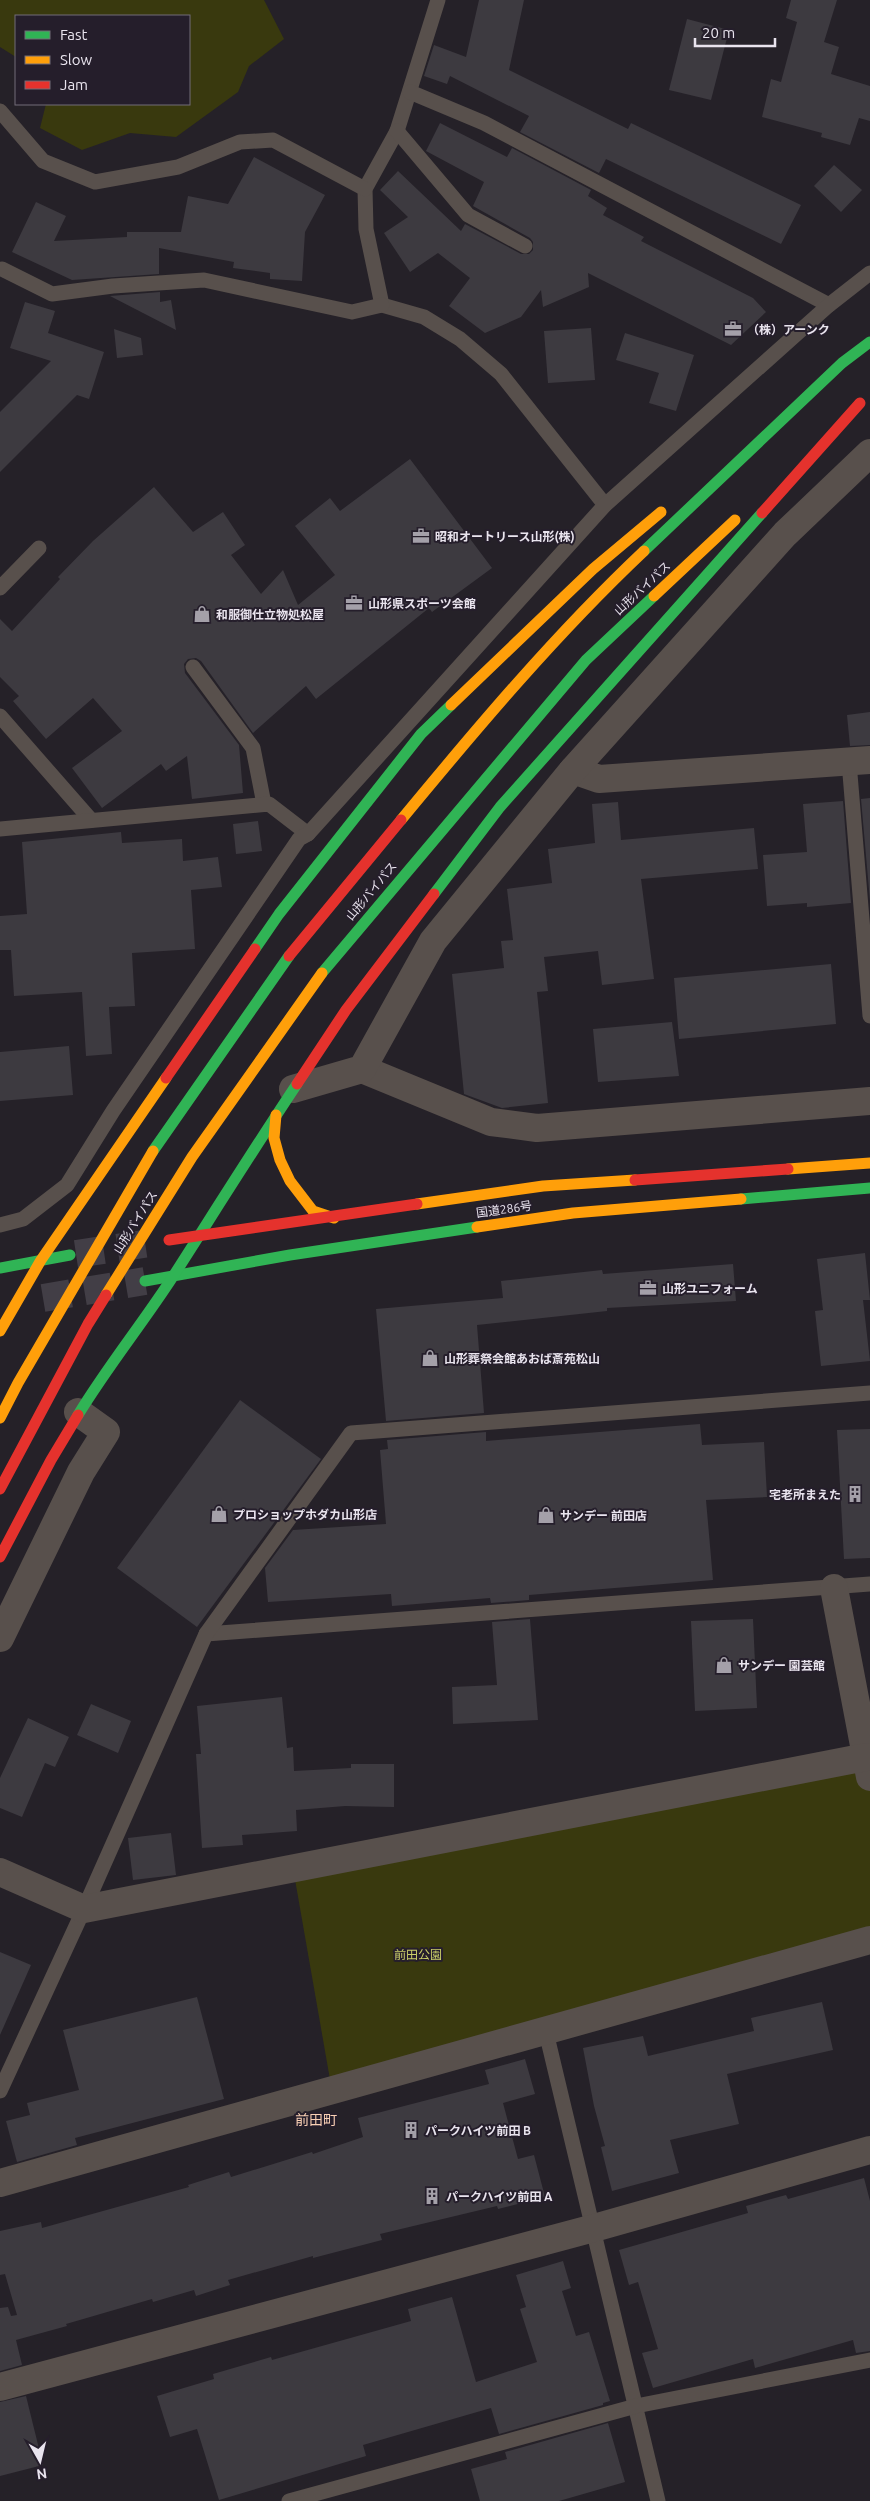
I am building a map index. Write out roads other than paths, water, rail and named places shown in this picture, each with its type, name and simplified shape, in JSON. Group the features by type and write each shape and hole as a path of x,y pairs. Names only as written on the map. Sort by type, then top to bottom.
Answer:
{"highway":[{"name":"山形バイパス","path":"0,1418 160,1139 289,956 449,762 599,594 842,363 870,342"},
{"path":"706,475 842,363"},
{"path":"759,498 870,395"},
{"path":"0,1557 78,1412 104,1372 173,1276 346,1010 500,806 860,403"},
{"path":"0,1331 41,1260 279,914 421,734 593,569 668,506"},
{"name":"山形バイパス","path":"0,1489 88,1324 192,1157 327,966 586,660 745,511"},
{"path":"276,1115 274,1138 290,1181 313,1211 334,1218"},
{"name":"国道286号","path":"169,1240 334,1218 543,1186 870,1163"},
{"name":"国道286号","path":"144,1281 290,1255 573,1213 870,1188"},
{"path":"0,1268 70,1255"},
{"path":"0,1306 35,1299"}],"street":[{"path":"362,1069 432,941 573,770 785,534 870,453"},
{"path":"573,770 599,779 859,761"},
{"path":"293,1089 362,1069 491,1122 538,1128 870,1100"},
{"path":"0,1638 81,1472 106,1432 78,1412"},
{"path":"0,1872 84,1909 868,1767 834,1588"},
{"path":"0,2183 870,1940"},
{"path":"0,2388 594,2228 870,2150"}],"lane":[{"path":"382,304 366,229 365,189 397,132 438,0"},
{"path":"410,92 484,123 829,305"},
{"path":"0,111 43,161 95,182 178,167 240,142 272,140 365,189"},
{"path":"397,132 468,215 524,246"},
{"path":"2,269 52,294 113,286 204,280 352,312 382,304 424,317 460,339 501,374 605,505"},
{"path":"0,1225 22,1219 67,1185 113,1111 299,839 308,834 605,505 829,305 870,273"},
{"path":"0,588 39,548"},
{"path":"193,667 253,748 264,804"},
{"path":"0,716 92,820"},
{"path":"859,761 870,1016"},
{"path":"0,829 269,804 308,834"},
{"path":"0,2091 84,1909 206,1634 351,1433 870,1393"},
{"path":"206,1634 870,1584"},
{"path":"546,2032 658,2501"},
{"path":"289,2501 636,2406 870,2360"}],"tunnel":[{"path":"76,1254 157,1242"},
{"path":"43,1298 145,1281"}],"place":[{"name":"（株）アーンク","path":"733,329"},
{"name":"昭和オートリース山形(株)","path":"421,536"},
{"name":"山形県スポーツ会館","path":"354,603"},
{"name":"和服御仕立物処松屋","path":"202,614"},
{"name":"山形ユニフォーム","path":"648,1288"},
{"name":"山形葬祭会館あおば斎苑松山","path":"430,1358"},
{"name":"宅老所まえた","path":"855,1494"},
{"name":"プロショップホダカ山形店","path":"219,1514"},
{"name":"サンデー 前田店","path":"546,1515"},
{"name":"サンデー 園芸館","path":"724,1665"},
{"name":"パークハイツ前田 B","path":"411,2130"},
{"name":"パークハイツ前田 A","path":"432,2196"}],"district":[{"name":"前田町","path":"316,2120"}],"park label":[{"name":"前田公園","path":"418,1954"}]}
